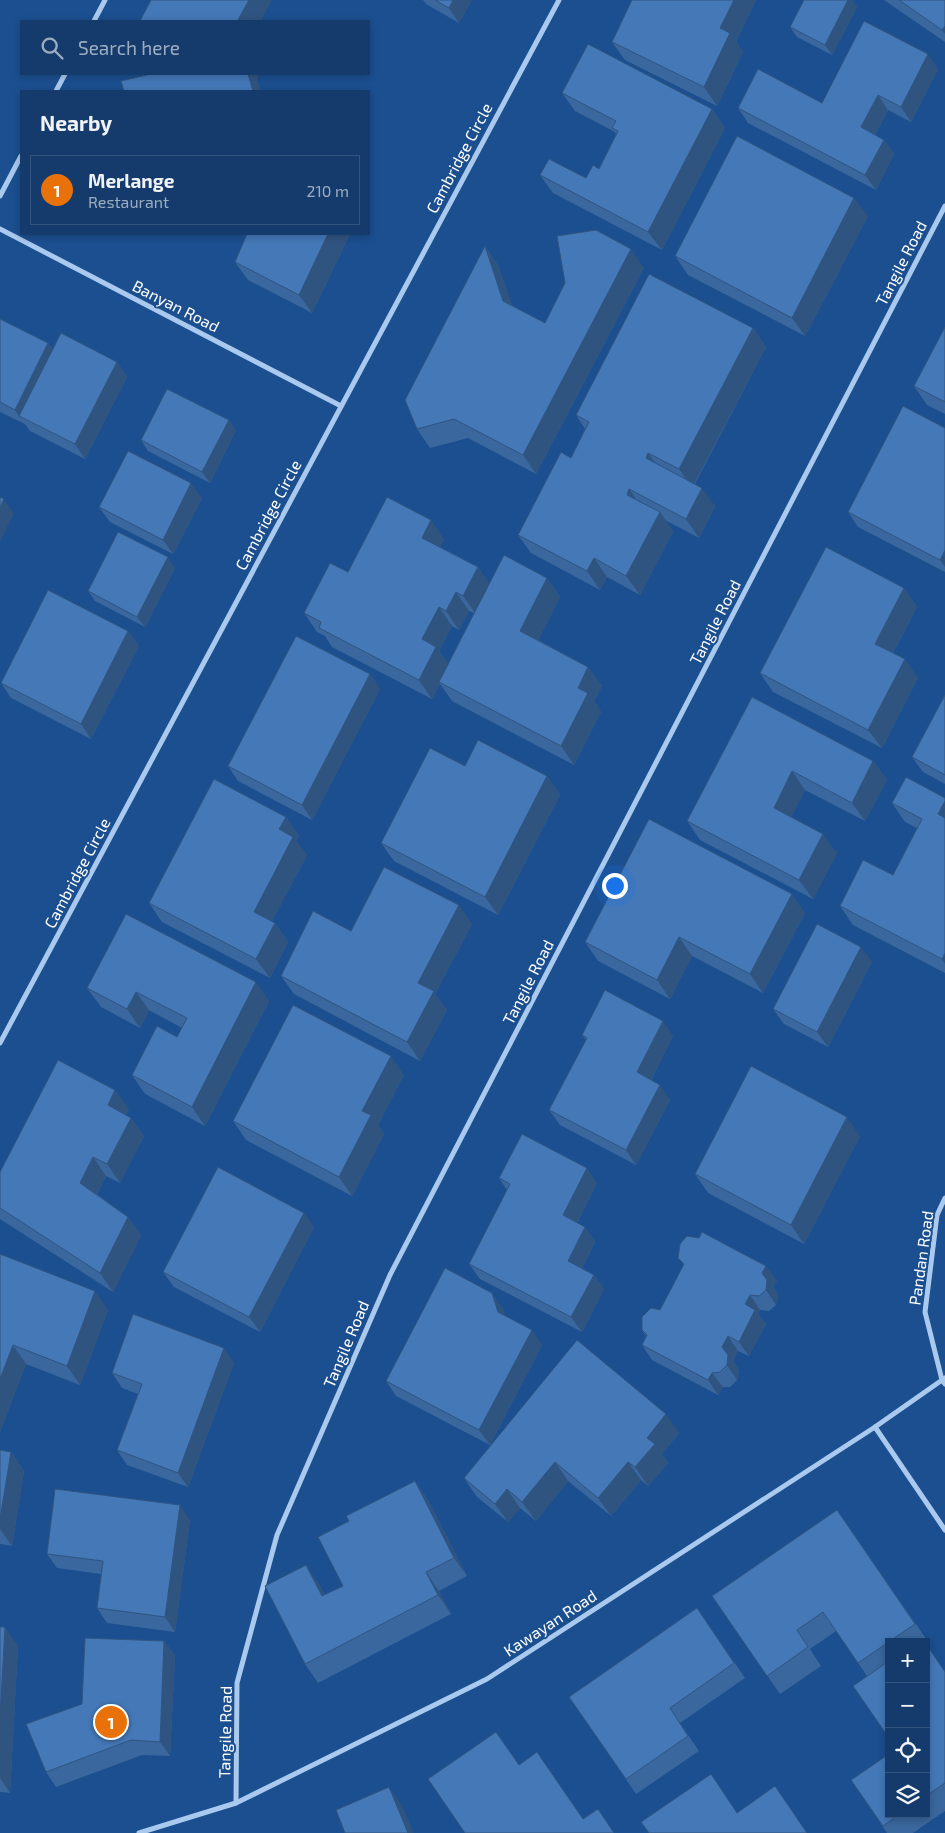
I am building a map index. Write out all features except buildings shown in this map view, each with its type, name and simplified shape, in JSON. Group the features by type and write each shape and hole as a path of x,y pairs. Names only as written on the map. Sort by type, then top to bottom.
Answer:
{"street":[{"path":"95,20 105,0"},
{"name":"Cambridge Circle","path":"0,1043 559,0"},
{"path":"57,90 64,75"},
{"path":"0,196 20,158"},
{"name":"Tangile Road","path":"236,1803 237,1683 277,1535 390,1275 945,206"},
{"name":"Banyan Road","path":"0,230 341,406"},
{"name":"Pandan Road","path":"944,1380 925,1312 937,1214 945,1198"},
{"name":"Kawayan Road","path":"139,1833 236,1803 487,1679 875,1427 944,1380"},
{"path":"875,1427 945,1530"}],"place":[{"name":"Merlange","path":"111,1722"}]}
